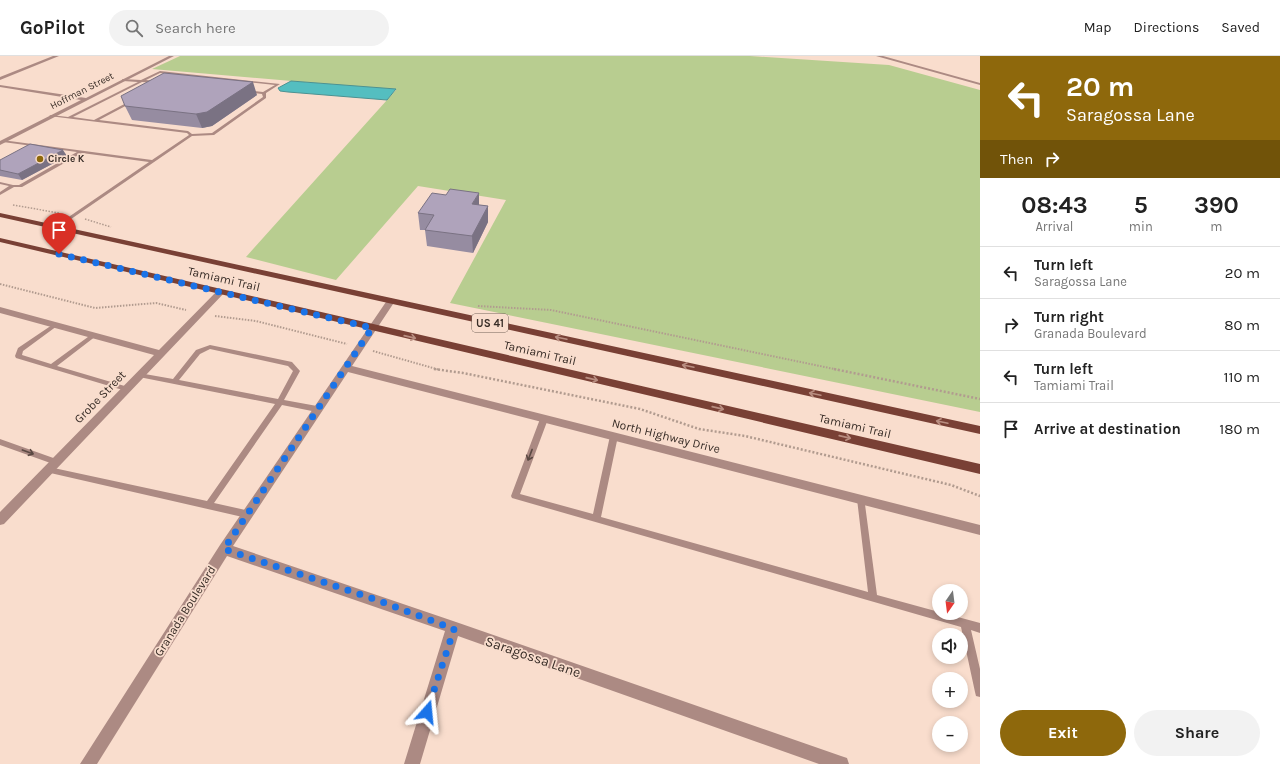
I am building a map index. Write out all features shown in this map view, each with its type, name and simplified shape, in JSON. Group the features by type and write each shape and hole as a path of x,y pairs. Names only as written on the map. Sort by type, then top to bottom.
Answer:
{"main road":[{"name":"Tamiami Trail","path":"0,215 980,430"},
{"name":"Tamiami Trail","path":"0,240 980,469"}],"street":[{"path":"0,79 57,56"},
{"name":"Hoffman Street","path":"1,142 172,56"},
{"path":"878,56 980,84"},
{"path":"893,56 980,79"},
{"path":"0,86 85,99"},
{"name":"Grobe Street","path":"0,520 221,292"},
{"name":"Granada Boulevard","path":"88,764 224,549 391,301"},
{"path":"0,310 161,354"},
{"name":"North Highway Drive","path":"345,368 980,530"},
{"name":"Saragossa Lane","path":"224,549 377,600 454,629 841,764"},
{"path":"412,764 454,629"}],"lane":[{"path":"69,118 157,73 163,72 278,84 264,93 242,91"},
{"path":"123,80 160,83"},
{"path":"56,227 191,135 213,134 265,97 264,93"},
{"path":"95,121 134,100"},
{"path":"51,116 188,132 191,135"},
{"path":"1,142 154,161"},
{"path":"0,183 20,186 82,151"},
{"path":"0,194 14,186"},
{"path":"55,325 20,350 18,356 126,389"},
{"path":"52,366 94,335"},
{"path":"174,382 198,352 210,347 290,364 297,371 280,402 208,506"},
{"path":"139,375 317,409"},
{"path":"544,419 515,496 980,628"},
{"path":"596,519 614,436"},
{"path":"0,442 53,466 208,506 247,514"},
{"path":"861,499 872,598"},
{"path":"965,624 980,692"}],"path":[{"path":"9,205 25,206 74,215 114,228"},
{"path":"0,284 94,308 156,303 227,318 256,321 415,362 435,370 464,373 640,410 699,429 768,441 951,485 980,496"},
{"path":"471,305 551,310 980,399"}],"green space":[{"path":"180,56 750,56 889,65 980,90 980,412 450,303 506,200 418,186 336,280 246,257 396,90 152,69"}],"water":[{"path":"291,81 396,89 387,100 280,91 278,88"}],"building":[{"path":"164,73 253,82 207,112 196,114 125,106 121,96"},
{"path":"30,144 63,150 18,174 0,170 0,160"},
{"path":"450,189 479,193 472,204 488,206 472,236 425,230 434,215 418,213 432,193 446,195"}],"place":[{"name":"Circle K","path":"40,159"}],"route":[{"path":"59,254 372,328 224,549 377,600 454,629 427,712"}]}
